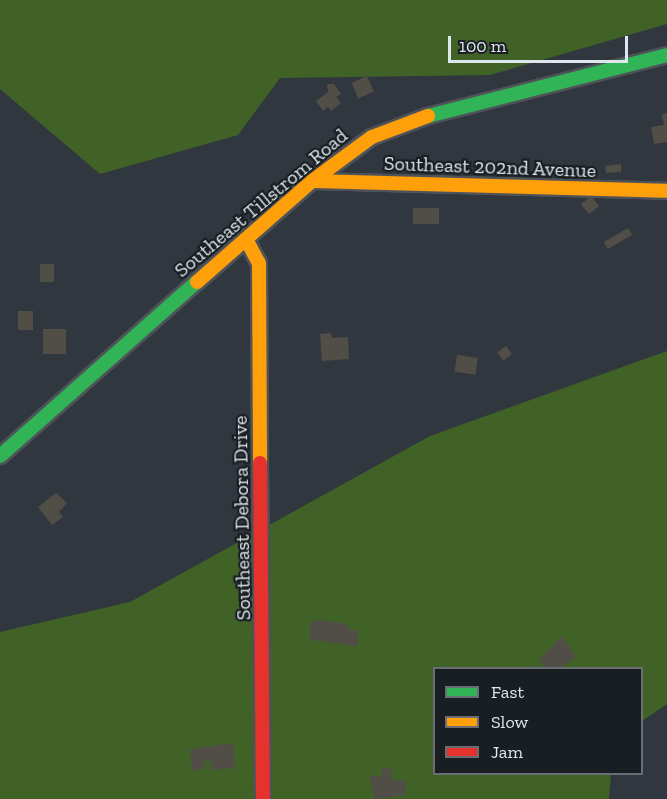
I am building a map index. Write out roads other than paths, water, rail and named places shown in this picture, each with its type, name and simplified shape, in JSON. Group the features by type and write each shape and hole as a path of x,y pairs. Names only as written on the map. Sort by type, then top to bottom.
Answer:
{"street":[{"name":"Southeast Tillstrom Road","path":"0,456 312,181 372,137 418,116 667,55"},
{"name":"Southeast 202nd Avenue","path":"312,181 667,191"},
{"name":"Southeast Debora Drive","path":"246,239 259,263 262,799"}]}
